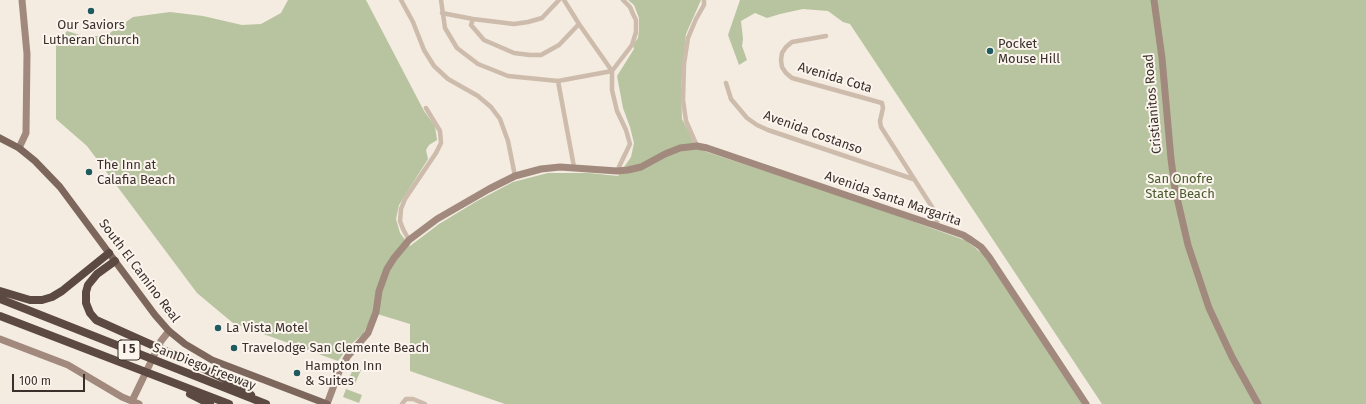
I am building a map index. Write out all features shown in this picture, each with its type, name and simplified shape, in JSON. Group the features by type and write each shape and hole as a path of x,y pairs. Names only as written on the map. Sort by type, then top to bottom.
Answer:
{"highway":[{"path":"0,291 30,300 42,300 52,297 62,291 109,253"},
{"path":"115,261 97,274 88,285 86,292 86,303 90,313 96,320 239,386 258,401"},
{"name":"San Diego Freeway","path":"0,299 266,404"},
{"name":"San Diego Freeway","path":"0,316 229,404"},
{"path":"156,376 210,404"}],"main road":[{"name":"South El Camino Real","path":"0,138 19,148 35,160 60,187 155,315 169,331 185,344 212,360 327,404"}],"street":[{"path":"19,148 26,133 27,54 22,0"},
{"path":"401,0 413,22 424,50 434,66 448,79 478,96 491,107 500,119 508,141 515,176"},
{"path":"441,0 445,28 457,48 478,64 508,76 558,81 612,71 632,45 636,32 636,20 634,14 623,0"},
{"path":"442,13 473,19 514,24 542,18 559,0"},
{"path":"564,0 612,71 612,90 617,112 626,130 630,144 617,171"},
{"path":"697,146 686,121 683,100 684,64 688,38 704,5 704,0"},
{"name":"Cristianitos Road","path":"1154,0 1175,189 1188,245 1194,268 1212,314 1232,357 1258,404"},
{"path":"473,19 471,25 484,40 514,53 530,55 541,55 559,45 579,24"},
{"name":"Avenida Cota","path":"826,36 792,42 786,47 782,54 782,67 792,78 882,103 883,108 880,120 881,127 932,207 936,217 937,226"},
{"path":"558,81 574,167"},
{"name":"Avenida Costanso","path":"726,83 731,99 747,118 757,125 913,179"},
{"path":"410,240 400,221 401,209 405,199 436,153 441,143 440,131 426,108"},
{"name":"Avenida Santa Margarita","path":"327,404 340,370 348,356 368,333 376,312 379,291 394,258 410,240 437,219 515,176 541,169 560,167 617,171 628,170 641,167 680,148 697,146 937,226 963,235 971,240 981,247 989,257 1086,404"},
{"path":"132,401 161,341 169,331"},
{"path":"0,339 68,365 116,393 139,404"},
{"path":"402,404 406,398 425,404"}],"green space":[{"path":"288,0 366,0 424,111 435,126 437,140 429,145 426,150 428,159 399,205 396,219 400,233 410,246 439,224 477,201 513,182 548,173 589,173 618,176 631,157 634,143 623,108 617,76 634,49 633,45 638,38 639,18 634,5 628,0 701,0 686,34 681,86 682,119 698,149 876,208 967,241 984,255 1082,404 505,404 410,371 410,324 374,313 363,334 349,346 338,361 233,323 197,293 87,146 56,119 56,44 67,31 86,37 107,35 133,17 170,12 203,16 242,25 261,24 281,13"},
{"name":"San Onofre State Beach","path":"740,0 1366,0 1366,404 1102,404 850,24 843,22 828,11 803,9 767,18 755,13 741,21 743,39 742,46 747,60 739,65 728,35"},
{"path":"354,367 361,370 354,386 347,383"},
{"path":"346,389 362,395 359,403 343,397"}],"place":[{"name":"Our Saviors Lutheran Church","path":"91,11"},
{"name":"Pocket Mouse Hill","path":"990,51"},
{"name":"The Inn at Calafia Beach","path":"89,172"},
{"name":"La Vista Motel","path":"218,328"},
{"name":"Travelodge San Clemente Beach","path":"234,348"},
{"name":"Hampton Inn & Suites","path":"297,373"}]}
